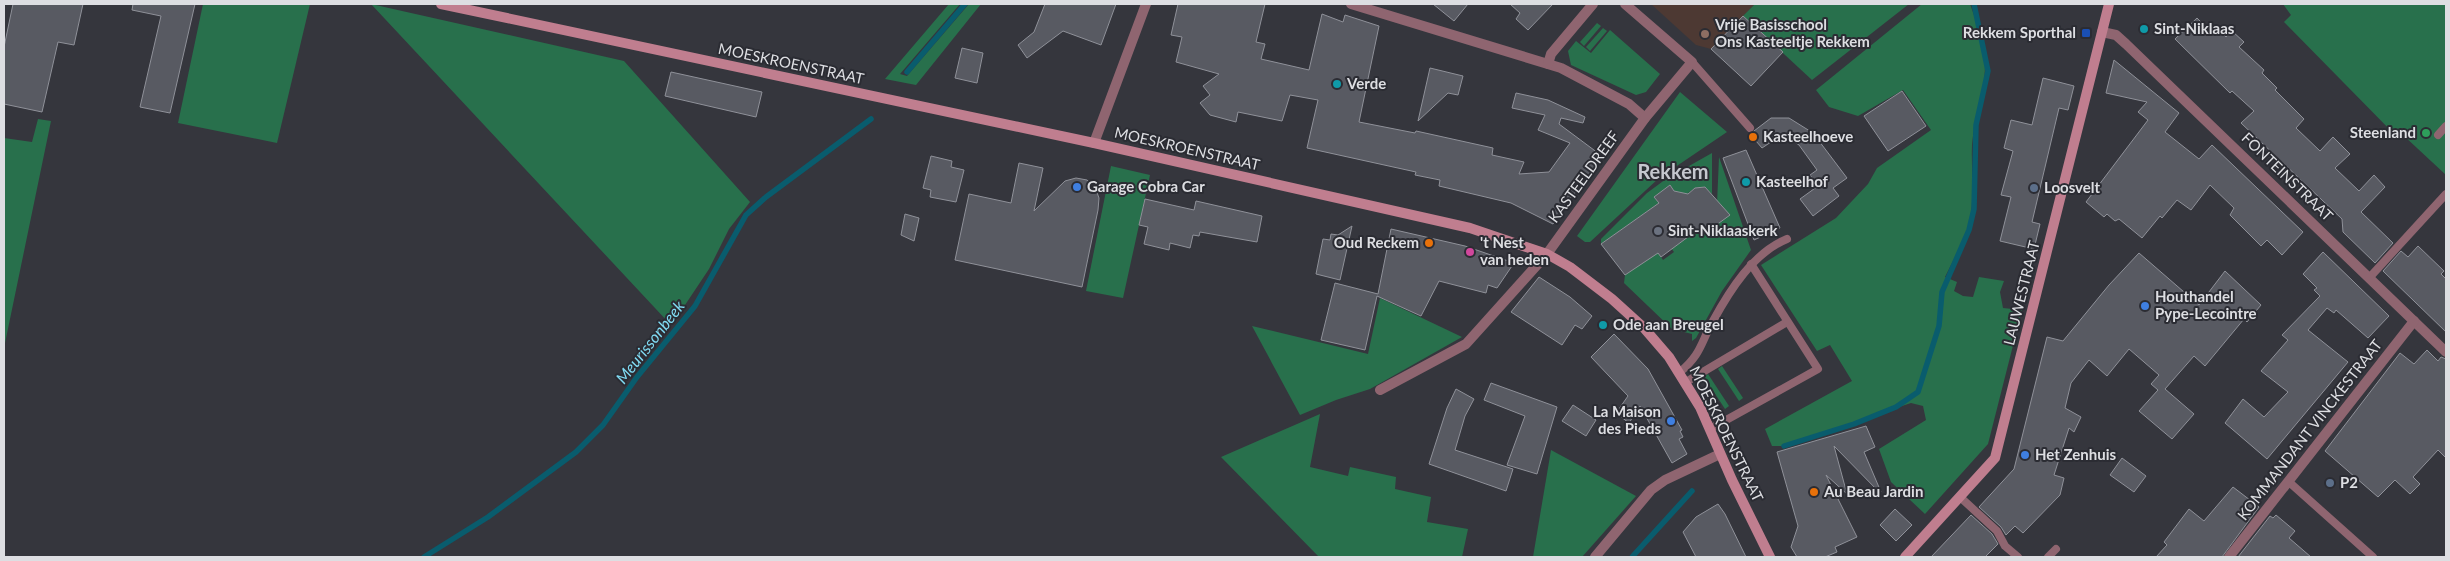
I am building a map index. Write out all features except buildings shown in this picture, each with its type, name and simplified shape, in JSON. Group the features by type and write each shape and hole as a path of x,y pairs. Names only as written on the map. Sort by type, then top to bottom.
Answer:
{"main road":[{"name":"MOESKROENSTRAAT","path":"441,4 1094,144 1470,228 1550,250 1612,299 1644,328 1680,372 1710,429 1720,454 1770,557"},
{"name":"LAUWESTRAAT","path":"1904,557 1995,458 2109,4"}],"street":[{"path":"1094,144 1146,4"},
{"path":"1548,64 1551,54 1593,4"},
{"path":"1625,4 1692,62"},
{"path":"1358,5 1561,68 1630,104 1645,118"},
{"name":"FONTEINSTRAAT","path":"2102,32 2116,35 2126,44 2370,276 2446,352"},
{"name":"KASTEELDREEF","path":"1380,390 1466,344 1550,250 1645,118 1692,62"},
{"name":"KOMMANDANT VINCKESTRAAT","path":"2230,557 2414,320"},
{"path":"1595,557 1651,490 1665,480 1720,454"}],"lane":[{"path":"1692,62 1750,128"},
{"path":"2438,135 2446,126"},
{"path":"2370,276 2446,194"},
{"path":"1680,372 1696,357 1713,321 1751,264 1787,239"},
{"path":"1710,429 1818,369 1751,264"},
{"path":"1686,382 1787,322"},
{"path":"2289,482 2373,557"},
{"path":"1960,497 1998,531 2005,546 2018,557"},
{"path":"2048,557 2056,549"}],"shaded area":[{"name":"Vrije Basisschool Ons Kasteeltje Rekkem","path":"1651,4 1755,4 1711,49 1696,45"}],"green space":[{"path":"203,4 310,4 277,143 178,123"},
{"path":"371,4 624,61 750,202 729,229 709,269 685,305 669,323"},
{"path":"949,4 960,4 900,74 907,76 969,4 981,4 916,85 885,79"},
{"path":"1755,4 1909,4 1812,80 1743,16"},
{"path":"1922,4 1970,4 1985,59 1985,77 1972,145 1971,215 1964,238 1945,277 1957,282 1954,291 1963,296 1973,297 1979,277 2004,281 2000,292 2003,308 2022,310 1988,444 1925,514 1891,482 1879,449 1926,420 1923,406 1911,403 1860,420 1854,424 1784,446 1772,446 1765,429 1852,381 1830,345 1817,351 1761,265 1836,218 1868,184 1877,168 1931,130 1903,90 1858,116 1829,107 1816,90"},
{"path":"2283,4 2446,4 2446,175 2403,135 2399,139 2284,22 2291,15"},
{"path":"1597,23 1601,26 1584,46 1580,42"},
{"path":"1603,28 1607,31 1590,51 1586,47"},
{"path":"1610,30 1660,74 1646,92 1636,95 1571,65 1568,51 1576,41 1591,53"},
{"path":"1680,92 1727,132 1659,178 1590,242 1585,242 1577,236"},
{"path":"38,119 51,121 4,348 4,138 32,142"},
{"path":"1712,153 1712,194 1705,187 1695,188 1684,196 1677,195 1670,185 1654,197 1659,203 1601,244 1601,239 1647,193 1666,179"},
{"path":"1719,157 1751,250 1722,291 1696,338 1692,341 1692,334 1672,329 1624,283 1625,275 1657,251 1663,260 1674,252 1668,244 1700,228 1704,234 1717,204"},
{"path":"1111,166 1150,175 1123,298 1086,291"},
{"path":"1380,298 1462,337 1370,389 1336,400 1300,415 1252,326 1368,354"},
{"path":"1722,366 1743,398 1739,401 1718,369"},
{"path":"1708,374 1729,406 1725,409 1704,377"},
{"path":"1320,414 1310,467 1348,476 1350,467 1396,477 1395,489 1431,497 1427,522 1468,529 1462,557 1319,557 1221,457"},
{"path":"1551,450 1636,496 1582,557 1533,557"}],"waterway":[{"name":"Meurissonbeek","path":"907,72 965,4"},
{"path":"1784,446 1854,424 1896,407 1918,392 1939,326 1942,292 1969,230 1974,209 1976,125 1988,71 1974,4"},
{"name":"Meurissonbeek","path":"424,557 488,517 576,452 603,425 637,377 695,306 746,215 766,197 871,119"},
{"path":"1632,557 1692,491"}],"place":[{"name":"Sint-Niklaas","path":"2144,29"},
{"name":"Rekkem Sporthal","path":"2086,33"},
{"name":"Vrije Basisschool Ons Kasteeltje Rekkem","path":"1705,34"},
{"name":"Verde","path":"1337,84"},
{"name":"Steenland","path":"2426,133"},
{"name":"Kasteelhoeve","path":"1753,137"},
{"name":"Kasteelhof","path":"1746,182"},
{"name":"Garage Cobra Car","path":"1077,187"},
{"name":"Loosvelt","path":"2034,188"},
{"name":"Sint-Niklaaskerk","path":"1658,231"},
{"name":"Oud Reckem","path":"1429,243"},
{"name":"'t Nest van heden","path":"1470,252"},
{"name":"Houthandel Pype-Lecointre","path":"2145,306"},
{"name":"Ode aan Breugel","path":"1603,325"},
{"name":"La Maison des Pieds","path":"1671,421"},
{"name":"Het Zenhuis","path":"2025,455"},
{"name":"P2","path":"2330,483"},
{"name":"Au Beau Jardin","path":"1814,492"}],"district":[{"name":"Rekkem","path":"1673,172"}]}
